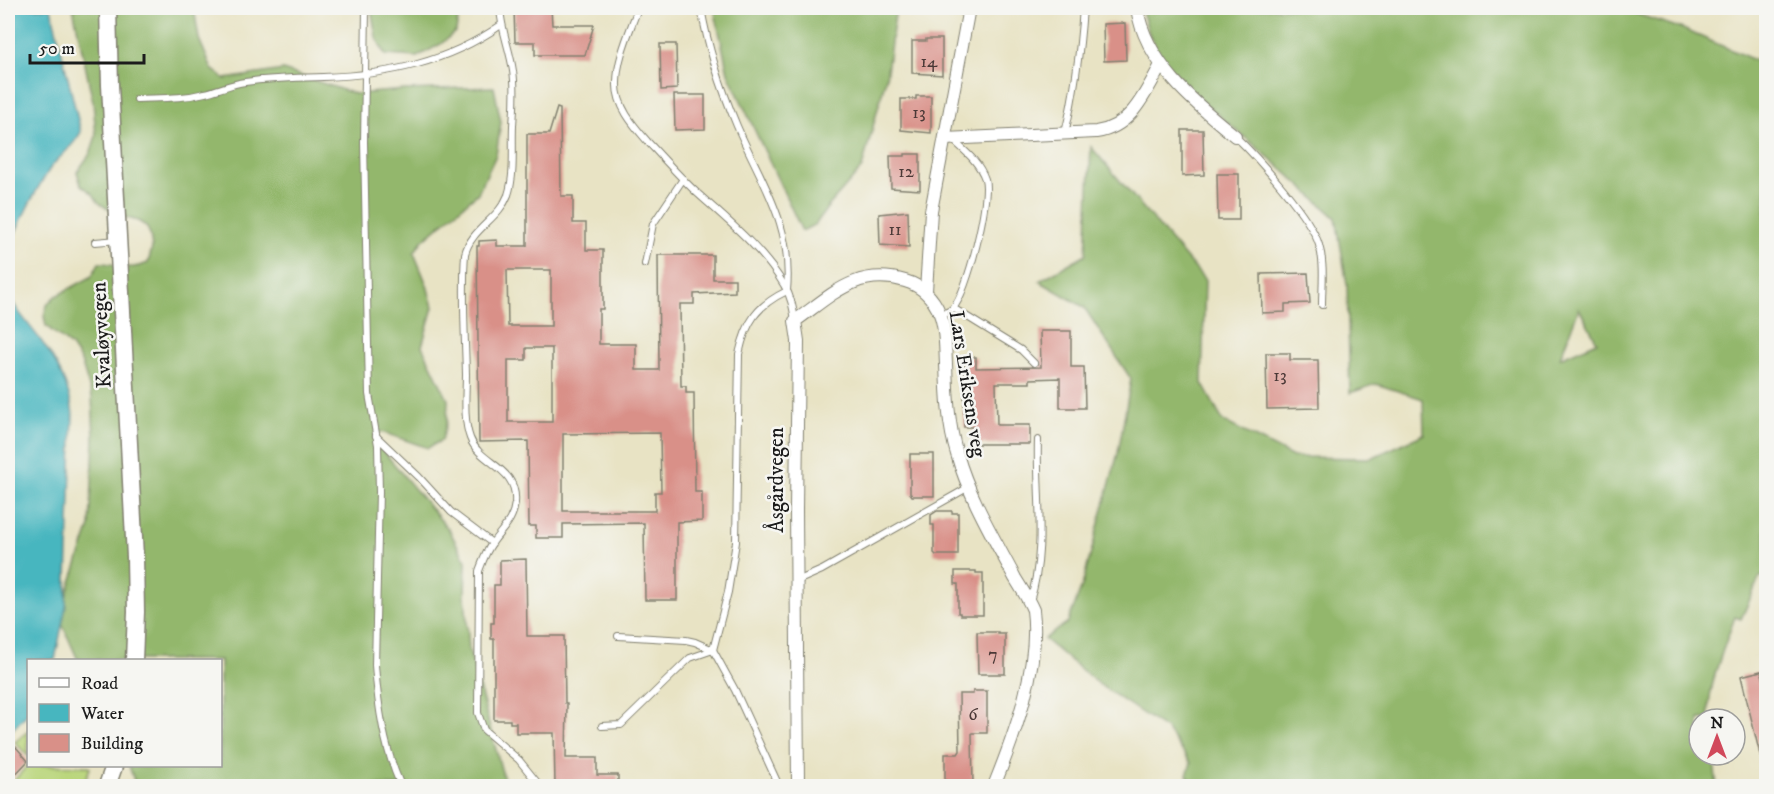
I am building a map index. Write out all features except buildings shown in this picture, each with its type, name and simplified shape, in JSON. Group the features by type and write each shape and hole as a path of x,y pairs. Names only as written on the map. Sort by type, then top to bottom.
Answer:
{"street":[{"name":"Kvaløyvegen","path":"108,8 135,557 134,659"},
{"name":"Lars Eriksens veg","path":"969,8 949,139 929,227 926,291 941,315 951,425 956,451 969,486 1033,610 1035,629 1031,662 1014,732 994,786"},
{"path":"1137,8 1149,46 1161,65 1205,110 1235,136"},
{"path":"949,139 1105,131 1119,124 1135,109 1161,65"},
{"path":"795,321 844,286 863,278 892,277 914,284 926,291"},
{"name":"Åsgårdvegen","path":"795,321 798,341 796,581 798,786"},
{"path":"107,786 113,767"}],"lane":[{"path":"366,8 364,142 369,394 379,462 376,682 384,735 400,786"},
{"path":"500,8 501,25 510,55 515,86 511,184 500,208 470,240 464,262 466,404 469,435 478,451 498,465 514,487 515,501 510,522 484,555 479,580 478,713 484,730 519,760 540,786"},
{"path":"638,8 619,68 618,96 632,123 683,179 743,236 771,267 793,304 795,321"},
{"path":"701,8 725,97 772,199 780,222 789,266 787,291"},
{"path":"1065,133 1077,69 1083,8"},
{"path":"136,99 177,98 243,82 366,75 435,60 466,47 501,25"},
{"path":"1235,136 1256,157 1312,230 1321,253 1322,305"},
{"path":"941,315 953,308 960,296 978,245 986,182 978,164 949,139"},
{"path":"645,264 653,224 683,179"},
{"path":"94,242 119,240"},
{"path":"713,650 728,592 736,542 739,354 742,338 754,314 765,303 787,291"},
{"path":"953,308 1021,350 1034,363"},
{"path":"376,436 420,477 451,512 492,543"},
{"path":"1029,602 1036,582 1038,561 1040,491 1037,464 1038,440"},
{"path":"796,581 822,570 969,486"},
{"path":"618,636 686,640 713,650 735,690 779,786"},
{"path":"602,726 621,725 690,658 713,650"}],"green space":[{"path":"73,8 194,8 199,39 212,69 225,79 283,70 355,94 494,87 501,122 496,155 478,193 422,241 414,253 433,307 422,346 448,400 447,421 442,440 428,448 382,432 375,434 379,446 449,530 466,561 465,595 469,649 503,776 508,786 136,786 129,767 222,767 222,659 78,659 62,624 66,597 90,526 94,438 92,397 81,361 71,346 46,326 44,316 47,305 54,297 91,277 99,263 125,267 138,266 148,263 152,248 146,226 105,207 81,185 77,172 90,154 96,136 93,102"},
{"path":"371,8 460,8 456,31 441,44 417,57 385,55 376,37"},
{"path":"714,8 896,8 886,78 862,168 816,224 802,231 728,73"},
{"path":"1141,8 1618,8 1683,29 1766,65 1766,575 1760,577 1741,619 1735,617 1713,681 1709,707 1687,707 1687,767 1715,767 1717,786 1195,786 1187,775 1191,763 1167,730 1100,685 1044,639 1068,622 1082,586 1118,453 1131,379 1084,307 1039,281 1086,254 1091,147 1205,280 1202,383 1223,421 1293,457 1371,458 1424,434 1423,399 1376,384 1350,393 1347,285 1336,218 1205,104 1166,64 1150,37","holes":["1579,308 1597,342 1560,358"]},
{"path":"27,732 27,755 15,742"},
{"path":"27,766 90,768 83,786 9,786"}],"water":[{"path":"8,8 51,8 81,132 45,176 8,250"},
{"path":"8,292 18,311 57,365 69,393 73,414 66,606 55,659 27,659 27,714 8,734"}]}
